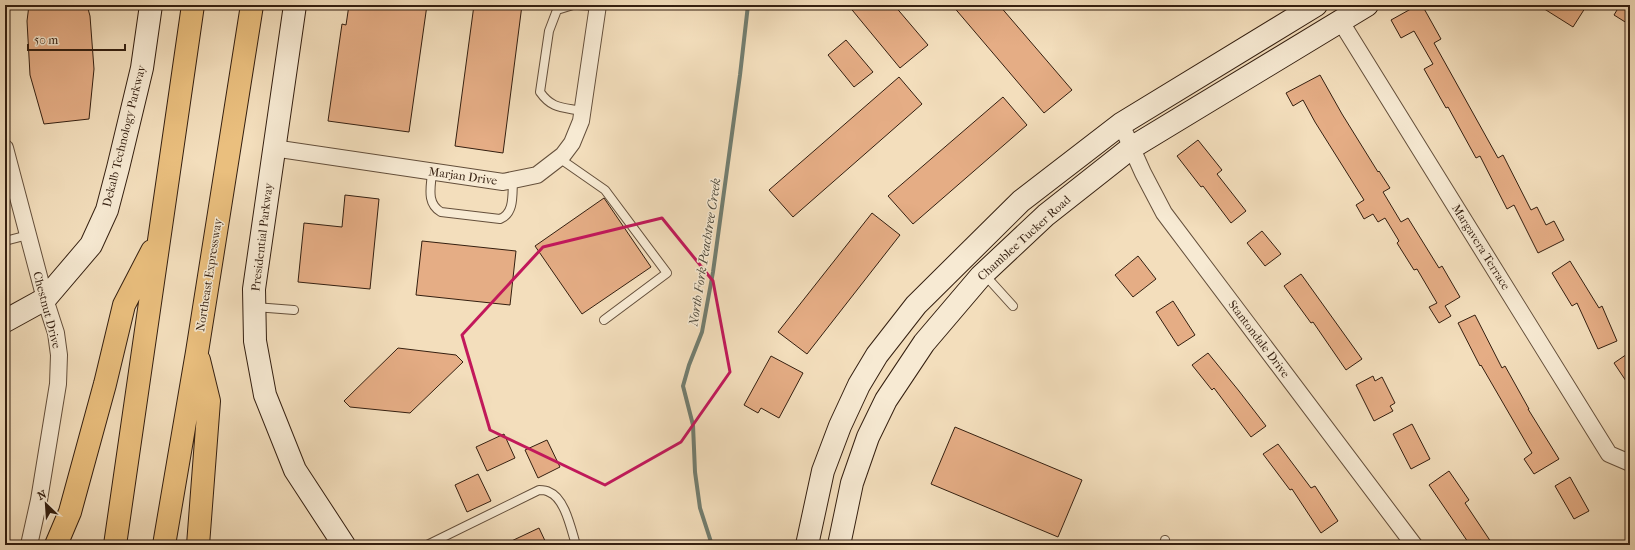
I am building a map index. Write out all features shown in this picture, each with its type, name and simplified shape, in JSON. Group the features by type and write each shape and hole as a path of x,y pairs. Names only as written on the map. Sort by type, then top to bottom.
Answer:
{"highway":[{"path":"115,545 193,5"},
{"name":"Northeast Expressway","path":"164,545 197,352 252,5"},
{"path":"56,545 70,512 105,384 124,305 159,238"},
{"path":"197,352 209,401 198,545"}],"main road":[{"name":"Dekalb Technology Parkway","path":"5,321 44,299 91,245 107,210 118,168 142,68 150,5"},
{"name":"Presidential Parkway","path":"295,5 273,148 254,289 255,341 265,395 295,470 344,545"},
{"path":"807,545 823,471 840,426 859,385 877,355 916,305 1021,201 1121,124 1316,5"},
{"name":"Chamblee Tucker Road","path":"839,545 852,483 868,437 886,400 924,343 984,273 1046,215 1131,148 1367,5"}],"street":[{"name":"Marjan Drive","path":"273,148 503,182 537,175 559,158 572,143 581,121 598,6"},
{"name":"Margavera Terrace","path":"1341,22 1609,454 1630,463"},
{"name":"Stantondale Drive","path":"1121,124 1131,148 1164,213 1414,545"},
{"name":"Chestnut Drive","path":"5,148 9,177 28,235 44,299 56,333 59,355 58,384 39,500 28,545"}],"lane":[{"path":"573,5 557,10 549,31 540,92 545,100 552,106 582,111"},
{"path":"578,5 598,6"},
{"path":"559,158 605,190 667,273 604,320"},
{"path":"432,172 430,195 435,208 441,212 500,219 506,217 510,212 513,180"},
{"path":"5,241 28,235"},
{"path":"984,273 1013,306"},
{"path":"254,307 294,310"},
{"path":"427,545 539,490 549,492 556,496 562,504 576,545"}],"highlighted area":[{"path":"662,218 713,281 730,372 681,442 605,485 490,430 462,335 543,247"}],"building":[{"path":"29,5 87,5 90,16 94,69 89,119 44,124 30,75 27,21"},
{"path":"349,5 427,5 409,132 328,121 342,24 346,25"},
{"path":"474,5 522,5 503,153 455,146"},
{"path":"848,5 894,5 928,45 900,68"},
{"path":"952,5 999,5 1072,90 1044,113"},
{"path":"1418,5 1422,5 1441,39 1434,43 1498,158 1503,155 1531,210 1537,207 1546,225 1554,221 1564,240 1538,253 1514,205 1507,209 1480,156 1476,158 1448,107 1446,108 1424,69 1433,64 1414,31 1401,38 1391,20"},
{"path":"1538,5 1587,5 1573,27"},
{"path":"1620,5 1630,5 1630,25 1614,15"},
{"path":"846,40 873,72 854,87 828,55"},
{"path":"1320,75 1342,114 1378,172 1379,171 1390,188 1383,192 1401,222 1408,218 1439,268 1442,266 1460,297 1445,306 1451,316 1439,323 1429,307 1437,303 1417,269 1414,270 1397,243 1399,241 1385,218 1378,222 1373,214 1364,219 1356,205 1364,200 1315,122 1303,100 1293,106 1286,93"},
{"path":"899,77 922,104 793,217 769,190"},
{"path":"1003,97 1027,125 913,224 888,196"},
{"path":"1198,140 1222,170 1217,174 1246,211 1231,223 1203,186 1201,187 1177,156"},
{"path":"345,195 379,199 370,289 298,282 304,223 342,227"},
{"path":"604,198 651,267 582,314 535,246"},
{"path":"872,213 900,235 807,354 778,332"},
{"path":"1262,231 1281,254 1265,266 1247,243"},
{"path":"422,241 516,251 510,305 416,295"},
{"path":"1138,256 1156,279 1133,297 1115,275"},
{"path":"1570,261 1599,308 1602,306 1617,341 1598,349 1577,303 1572,306 1552,273"},
{"path":"1301,274 1362,359 1346,370 1313,322 1311,323 1284,286"},
{"path":"1173,301 1195,335 1178,346 1156,312"},
{"path":"1475,315 1502,368 1505,366 1528,409 1559,459 1534,474 1524,459 1532,453 1481,365 1480,366 1458,323"},
{"path":"398,348 456,355 463,362 410,413 350,407 344,401"},
{"path":"1630,352 1630,387 1614,363"},
{"path":"1208,353 1266,426 1251,437 1214,388 1212,390 1192,365"},
{"path":"771,356 803,373 779,418 761,408 758,413 744,405"},
{"path":"1373,376 1375,381 1382,377 1395,403 1390,406 1393,411 1374,421 1356,385"},
{"path":"1412,424 1430,459 1411,469 1393,434"},
{"path":"955,427 1082,480 1058,537 931,484"},
{"path":"504,434 515,458 487,471 476,447"},
{"path":"547,440 560,467 538,478 525,450"},
{"path":"1278,444 1311,488 1315,486 1338,521 1321,533 1292,489 1290,490 1263,454"},
{"path":"1449,471 1469,500 1465,503 1493,545 1470,545 1429,485"},
{"path":"478,474 491,501 467,512 455,485"},
{"path":"1570,477 1589,511 1574,519 1555,486"},
{"path":"539,528 547,545 503,545"}],"waterway":[{"name":"North Fork Peachtree Creek","path":"712,545 700,508 695,472 693,425 683,386 689,365 702,332 713,272 748,5"}]}
